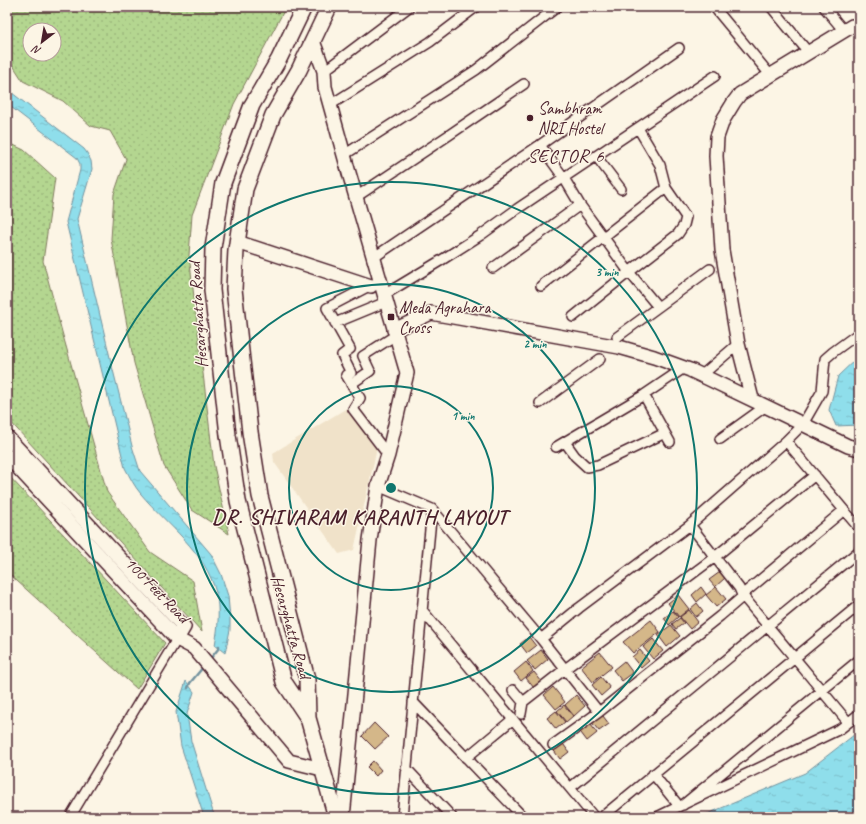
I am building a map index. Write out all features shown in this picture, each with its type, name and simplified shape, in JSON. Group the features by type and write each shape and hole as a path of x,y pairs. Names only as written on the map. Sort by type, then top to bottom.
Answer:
{"main road":[{"name":"Hesarghatta Road","path":"304,7 279,59 252,105 223,183 213,248 212,290 228,435 238,500 284,682 308,718"},
{"name":"Hesarghatta Road","path":"308,718 307,679 260,496 250,432 234,289 236,250 245,189 273,115 299,70 329,7"},
{"path":"752,399 738,344 722,250 716,156 718,133 723,120 740,94 848,29"},
{"path":"313,41 324,71 325,87 373,258 380,290 407,373 388,455 378,486 370,540 344,817"},
{"path":"237,242 380,290"},
{"path":"395,333 431,313 619,347 654,357 684,368 752,399 848,446 859,449"},
{"name":"100 Feet Road","path":"7,437 184,627 177,639 7,456"},
{"path":"177,639 194,648 289,761 322,769"},
{"path":"308,718 336,817"}],"street":[{"path":"324,71 410,7"},
{"path":"330,105 430,42 476,7"},
{"path":"344,155 476,70 556,7"},
{"path":"714,7 771,76"},
{"path":"771,7 808,53"},
{"path":"824,7 848,29"},
{"path":"373,258 540,145 679,48"},
{"path":"388,455 353,409 360,398 346,375 351,373 342,355 350,348 327,308 380,290 387,293 481,235 715,76"},
{"path":"356,197 524,84"},
{"path":"573,317 678,234 684,226 686,216 666,188 660,165 638,128"},
{"path":"540,145 628,272 658,307"},
{"path":"596,156 621,189"},
{"path":"541,286 666,188"},
{"path":"493,268 580,204"},
{"path":"617,337 710,269"},
{"path":"335,323 380,290"},
{"path":"351,384 370,371 363,356 395,333"},
{"path":"540,639 690,525 786,441 803,424 822,391 826,359 859,333"},
{"path":"702,376 738,344"},
{"path":"540,403 600,358"},
{"path":"556,447 644,395 684,368"},
{"path":"644,395 670,442"},
{"path":"720,439 766,406"},
{"path":"566,442 575,456 587,466 598,465 665,433"},
{"path":"786,441 859,528"},
{"path":"521,714 523,702 715,557 815,475"},
{"path":"378,486 432,509 565,669 598,712"},
{"path":"402,817 432,509"},
{"path":"553,745 598,712 720,616 741,598 742,595 844,510"},
{"path":"690,525 739,588 742,595 848,722"},
{"path":"570,788 859,550"},
{"path":"602,817 859,605"},
{"path":"422,610 594,817"},
{"path":"70,817 177,639"},
{"path":"681,805 859,660"},
{"path":"513,690 523,702"},
{"path":"413,702 522,817"},
{"path":"657,817 840,729 859,714"},
{"path":"466,758 513,719"},
{"path":"406,768 452,817"},
{"path":"653,774 681,805"}],"shaded area":[{"path":"347,408 377,448 354,550 339,554 274,462 273,453"}],"green space":[{"path":"7,7 286,7 234,104 192,215 189,255 214,466 229,534 192,510 164,466 134,363 111,239 114,194 126,159 110,131 91,126 63,101 23,81 7,56"},
{"path":"7,142 24,150 55,178 43,261 107,492 150,552 193,581 202,632 7,418"},
{"path":"7,474 165,643 137,689 7,572"}],"water":[{"path":"7,89 84,149 91,161 92,169 77,219 132,446 140,471 211,554 221,574 228,596 230,619 230,630 225,653 215,645 218,606 216,593 211,578 204,565 195,552 139,491 125,468 66,222 80,170 80,164 77,158 7,104"},
{"path":"859,356 859,425 836,426 829,410 838,376"},
{"path":"186,681 194,692 187,714 191,741 213,812 216,817 204,817 181,746 176,712"},
{"path":"859,731 859,817 700,817 805,773"}],"building":[{"path":"720,572 725,578 715,587 709,580"},
{"path":"701,587 706,594 697,602 692,595"},
{"path":"716,587 726,599 716,607 706,595"},
{"path":"678,595 689,609 679,617 668,603"},
{"path":"697,603 703,611 696,617 690,609"},
{"path":"689,610 698,622 690,629 680,617"},
{"path":"673,611 678,617 669,625 664,618"},
{"path":"680,618 684,623 676,629 672,624"},
{"path":"651,620 660,632 633,653 623,642"},
{"path":"671,625 680,636 667,647 658,635"},
{"path":"529,637 536,646 527,653 520,644"},
{"path":"653,639 663,651 653,659 643,647"},
{"path":"541,650 548,659 535,670 527,661"},
{"path":"640,650 649,661 641,668 632,657"},
{"path":"600,652 612,667 593,682 581,667"},
{"path":"624,661 633,673 622,681 613,670"},
{"path":"526,662 533,671 521,681 514,672"},
{"path":"534,672 542,682 534,688 526,678"},
{"path":"601,677 610,688 601,696 592,685"},
{"path":"553,687 565,702 556,709 544,695"},
{"path":"576,695 585,706 574,716 565,705"},
{"path":"564,705 573,716 566,722 557,711"},
{"path":"556,711 565,722 556,729 547,718"},
{"path":"600,712 609,724 599,731 590,720"},
{"path":"588,721 597,733 587,741 578,729"},
{"path":"374,723 388,737 375,749 362,736"},
{"path":"561,741 569,752 560,759 552,748"},
{"path":"373,761 381,770 376,776 367,767"}],"waterway":[{"path":"210,659 219,646"},
{"path":"188,688 190,683 204,666"}],"place":[{"name":"Sambhram NRI Hostel","path":"530,118"},
{"name":"Meda Agrahara Cross","path":"391,317"}],"district":[{"name":"SECTOR 6","path":"566,156"},
{"name":"DR. SHIVARAM KARANTH LAYOUT","path":"360,517"}]}
